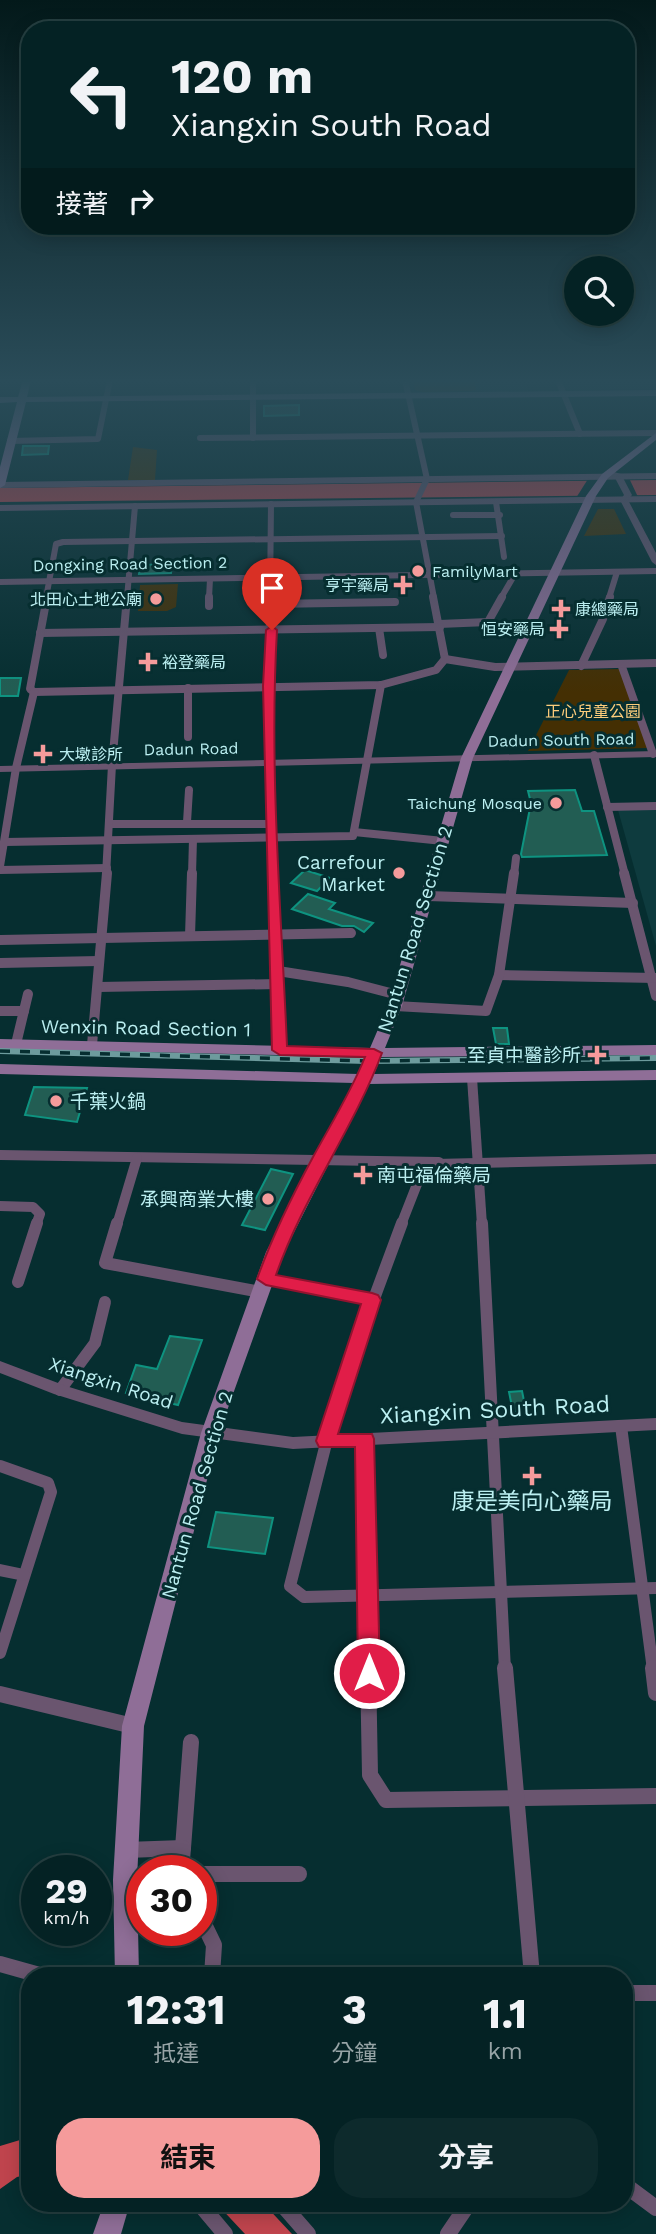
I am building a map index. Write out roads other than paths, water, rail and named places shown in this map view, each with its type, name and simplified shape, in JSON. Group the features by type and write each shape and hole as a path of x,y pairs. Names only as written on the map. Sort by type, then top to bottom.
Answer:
{"main road":[{"name":"Nantun Road Section 2","path":"127,1967 126,1850 133,1726 211,1433 275,1252 364,1079 396,1000 467,758 590,498 604,484"},
{"name":"Wenxin Road Section 1","path":"0,1044 374,1053 656,1050"},
{"path":"0,1069 364,1079 656,1075"},
{"path":"107,2234 114,2212"}],"street":[{"path":"0,485 64,484"},
{"path":"424,484 417,501 422,537 445,659 436,670 381,685 34,692 30,689 56,544 63,542 271,539 422,537 502,536"},
{"path":"616,484 626,497 656,562"},
{"path":"0,508 496,502 626,497 656,499"},
{"path":"496,502 504,557"},
{"path":"271,504 269,763 280,1050"},
{"path":"92,1045 102,938 118,689 135,506"},
{"path":"453,515 500,515"},
{"name":"Dongxing Road Section 2","path":"0,582 656,571"},
{"path":"581,666 603,619 617,572"},
{"path":"40,633 379,628 488,622 514,574"},
{"path":"209,606 210,579"},
{"path":"271,604 395,602"},
{"path":"379,628 383,655"},
{"path":"445,659 511,667 656,663"},
{"path":"621,664 655,754"},
{"path":"5,842 353,836 381,685"},
{"path":"188,688 188,737"},
{"path":"34,692 16,768 0,868 107,868"},
{"name":"Dadun South Road","path":"467,758 655,754"},
{"path":"594,755 654,978 656,996"},
{"name":"Dadun Road","path":"0,769 467,758"},
{"path":"187,822 189,790"},
{"path":"607,807 656,806"},
{"path":"110,824 271,824"},
{"path":"354,832 443,841"},
{"path":"190,936 193,839"},
{"path":"278,971 348,982 396,1000 486,1011 499,975 516,858"},
{"path":"428,896 633,903"},
{"path":"0,940 351,933"},
{"path":"0,963 99,961"},
{"path":"499,975 654,978"},
{"path":"98,987 278,984"},
{"path":"16,1044 28,994"},
{"path":"0,1011 24,1011"},
{"path":"472,1078 480,1162 491,1433 513,1796 531,1967"},
{"path":"0,1155 480,1162 656,1159"},
{"path":"137,1158 105,1263 372,1300"},
{"path":"480,1162 435,1164 421,1174 338,1396 289,1586 304,1597 649,1588"},
{"path":"0,1206 33,1207 40,1214 18,1282"},
{"path":"60,1390 95,1343 105,1302"},
{"name":"Xiangxin Road","path":"0,1367 60,1390 182,1427 211,1433"},
{"name":"Xiangxin South Road","path":"211,1433 293,1443 656,1424"},
{"path":"621,1426 649,1588 656,1693"},
{"path":"365,1439 370,1775 386,1800 513,1796 656,1796"},
{"path":"0,1466 48,1483 51,1492 0,1653"},
{"path":"0,1570 24,1575"},
{"path":"0,1694 133,1726"},
{"path":"182,1855 191,1742"},
{"path":"126,1850 183,1848"},
{"path":"217,1874 299,1874"},
{"path":"213,1967 214,1946"},
{"path":"1,1966 21,1971"},
{"path":"633,1993 656,1993"},
{"path":"633,2191 656,2208"},
{"path":"206,2212 225,2234"},
{"path":"289,2212 308,2234"},
{"path":"448,2234 463,2212"}],"railway":[{"path":"0,1051 367,1061 656,1058"}],"place":[{"name":"FamilyMart","path":"418,571"},
{"name":"亨宇藥局","path":"403,585"},
{"name":"北田心土地公廟","path":"156,599"},
{"name":"康總藥局","path":"561,609"},
{"name":"恒安藥局","path":"559,629"},
{"name":"裕登藥局","path":"148,662"},
{"name":"大墩診所","path":"43,754"},
{"name":"Taichung Mosque","path":"556,803"},
{"name":"Carrefour Market","path":"399,873"},
{"name":"至貞中醫診所","path":"597,1055"},
{"name":"千葉火鍋","path":"56,1101"},
{"name":"南屯福倫藥局","path":"363,1175"},
{"name":"承興商業大樓","path":"268,1199"},
{"name":"康是美向心藥局","path":"532,1476"}],"park label":[{"name":"正心兒童公園","path":"593,711"}]}
